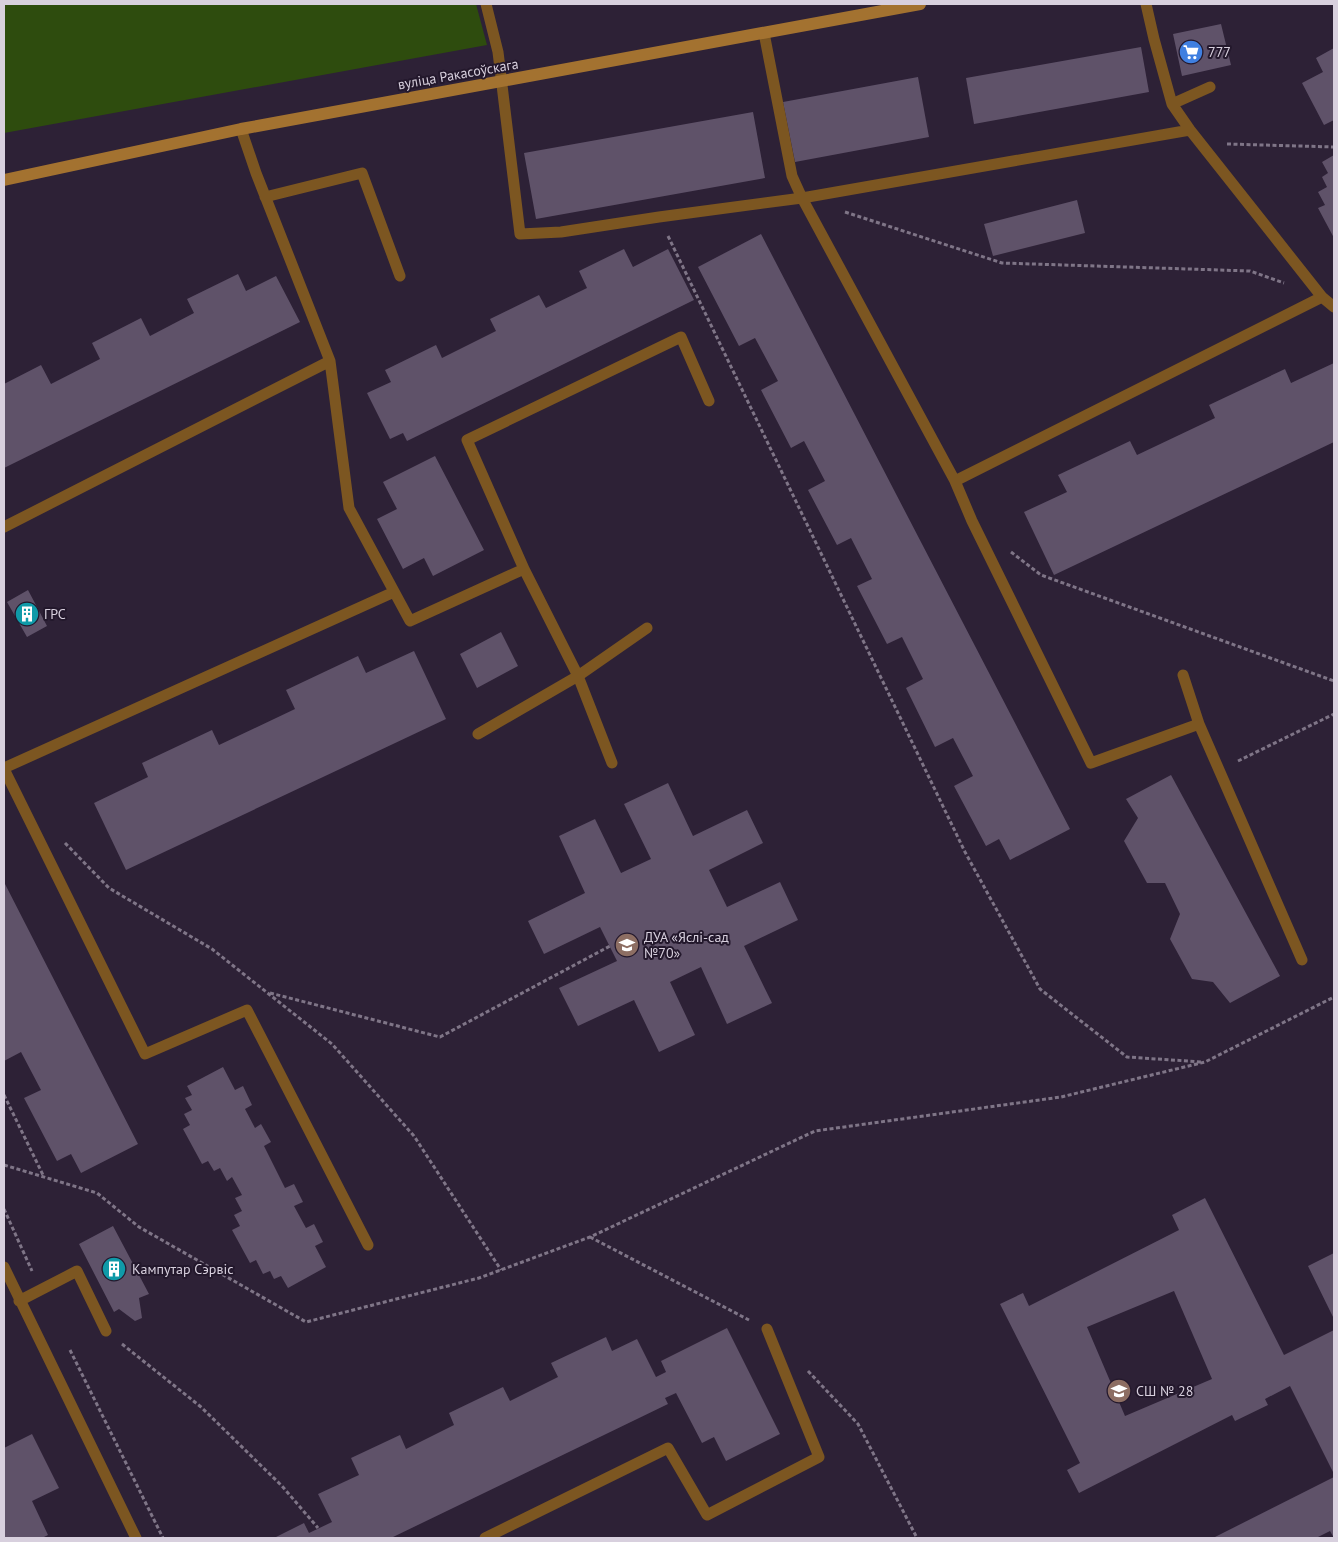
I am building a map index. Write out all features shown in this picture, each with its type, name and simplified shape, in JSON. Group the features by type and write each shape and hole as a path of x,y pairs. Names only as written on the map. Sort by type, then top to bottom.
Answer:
{"main road":[{"name":"вуліца Ракасоўскага","path":"4,180 241,129 920,4"}],"lane":[{"path":"486,4 498,52 520,234 561,232 802,198 1190,130"},
{"path":"1146,4 1172,104 1190,130 1322,297 1334,306"},
{"path":"764,33 792,176 802,198 955,481 972,521 1091,763 1199,724"},
{"path":"1172,104 1210,87"},
{"path":"241,129 256,174 330,361 349,508 410,620 524,570"},
{"path":"265,197 362,173 400,276"},
{"path":"955,481 1322,297"},
{"path":"612,763 578,676 524,570 467,440 681,338 709,401"},
{"path":"4,527 330,361"},
{"path":"368,1245 247,1010 145,1054 4,769 394,592"},
{"path":"478,734 578,676 647,628"},
{"path":"1183,675 1199,724 1302,960"},
{"path":"4,1267 136,1538"},
{"path":"19,1301 77,1272 106,1331"},
{"path":"485,1538 668,1448 707,1515 819,1457 767,1329"}],"path":[{"path":"1224,144 1334,147"},
{"path":"839,210 1002,262 1250,271 1286,284"},
{"path":"659,217 965,852 1040,989 1127,1057 1205,1062"},
{"path":"1010,551 1041,575 1334,680"},
{"path":"1220,771 1334,714"},
{"path":"267,992 440,1036 610,946"},
{"path":"4,1165 97,1193 140,1226 306,1322 479,1278 572,1244 815,1131 1061,1097 1205,1062 1334,997"},
{"path":"4,1095 43,1176"},
{"path":"4,1209 41,1290"},
{"path":"106,1331 201,1408 282,1486 318,1528"},
{"path":"67,1343 163,1538"}],"green space":[{"path":"4,4 476,4 487,45 4,133"}],"building":[{"path":"1221,24 1231,65 1182,76 1173,34"},
{"path":"1141,47 1149,92 974,124 966,78"},
{"path":"1334,48 1334,120 1324,125 1302,83 1323,72 1316,58"},
{"path":"918,77 929,137 795,162 783,102"},
{"path":"753,112 765,178 536,219 524,153"},
{"path":"1334,155 1334,238 1318,208 1325,205 1318,192 1327,187 1322,177 1328,173 1322,162"},
{"path":"1077,200 1085,233 993,256 984,224"},
{"path":"761,234 1070,829 1010,860 999,839 986,846 954,786 973,776 953,738 935,747 906,688 923,679 902,637 887,644 857,586 872,579 851,538 837,545 808,490 825,481 804,441 791,448 761,390 778,381 755,338 739,346 698,267"},
{"path":"624,249 633,267 668,249 694,300 407,441 403,433 390,439 367,393 391,382 385,370 436,345 442,358 496,331 490,319 539,295 546,308 587,288 579,271"},
{"path":"238,274 246,291 276,276 300,322 4,468 4,384 41,365 51,384 100,359 92,343 141,318 150,336 194,313 187,299"},
{"path":"1334,363 1334,442 1054,575 1024,512 1067,492 1058,475 1130,441 1137,455 1215,418 1209,405 1285,369 1291,383"},
{"path":"435,456 484,550 433,576 424,558 403,569 377,519 397,509 383,482"},
{"name":"ГРС","path":"28,590 47,626 27,637 7,602"},
{"path":"501,632 518,666 477,688 460,654"},
{"path":"414,651 446,719 126,870 94,803 148,777 142,763 212,730 219,745 295,709 286,690 358,656 366,673"},
{"path":"1171,775 1280,976 1230,1003 1213,982 1192,979 1170,939 1180,914 1165,883 1147,883 1124,841 1138,818 1126,799"},
{"name":"ДУА «Яслі-сад №70»","path":"668,783 693,836 747,810 763,843 709,870 727,907 780,882 798,920 744,946 772,1003 727,1024 701,967 670,982 695,1035 659,1052 634,1000 578,1026 559,988 617,961 600,927 544,954 528,921 585,893 559,836 595,819 621,873 651,859 624,804"},
{"path":"4,882 138,1144 81,1173 71,1154 57,1161 24,1098 41,1090 21,1052 4,1061"},
{"path":"223,1067 235,1090 243,1086 252,1105 245,1109 255,1128 261,1124 271,1142 264,1146 285,1188 294,1184 303,1202 294,1206 306,1228 314,1224 323,1242 315,1246 326,1267 288,1288 281,1276 274,1279 270,1271 263,1274 256,1260 250,1263 232,1230 240,1226 234,1215 242,1211 235,1198 242,1195 232,1177 227,1181 220,1168 214,1171 208,1161 202,1164 183,1129 190,1125 184,1114 192,1110 185,1098 192,1095 187,1086"},
{"name":"СШ № 28","path":"1205,1198 1284,1355 1334,1330 1334,1474 1290,1386 1265,1399 1268,1405 1235,1421 1232,1415 1079,1493 1067,1470 1080,1463 1000,1304 1023,1293 1029,1306 1179,1230 1172,1215","holes":["1174,1291 1212,1379 1125,1416 1087,1327"]},
{"name":"Кампутар Сэрвіс","path":"113,1226 149,1294 139,1298 142,1318 135,1321 119,1309 114,1312 79,1244"},
{"path":"1334,1253 1334,1319 1308,1266"},
{"path":"727,1328 780,1434 726,1461 714,1437 702,1443 676,1393 665,1398 668,1404 391,1538 274,1538 304,1523 309,1533 332,1522 318,1494 359,1475 351,1458 400,1435 406,1449 454,1425 449,1413 503,1387 510,1401 558,1377 551,1363 606,1337 612,1351 637,1339 656,1377 666,1372 661,1361"},
{"path":"32,1434 59,1488 32,1501 48,1535 42,1538 4,1538 4,1448"},
{"path":"1334,1477 1334,1538 1330,1531 1316,1538 1213,1538"}],"place":[{"name":"777","path":"1191,52"},
{"name":"ГРС","path":"27,614"},
{"name":"ДУА «Яслі-сад №70»","path":"627,945"},
{"name":"Кампутар Сэрвіс","path":"114,1269"},
{"name":"СШ № 28","path":"1119,1391"}]}
